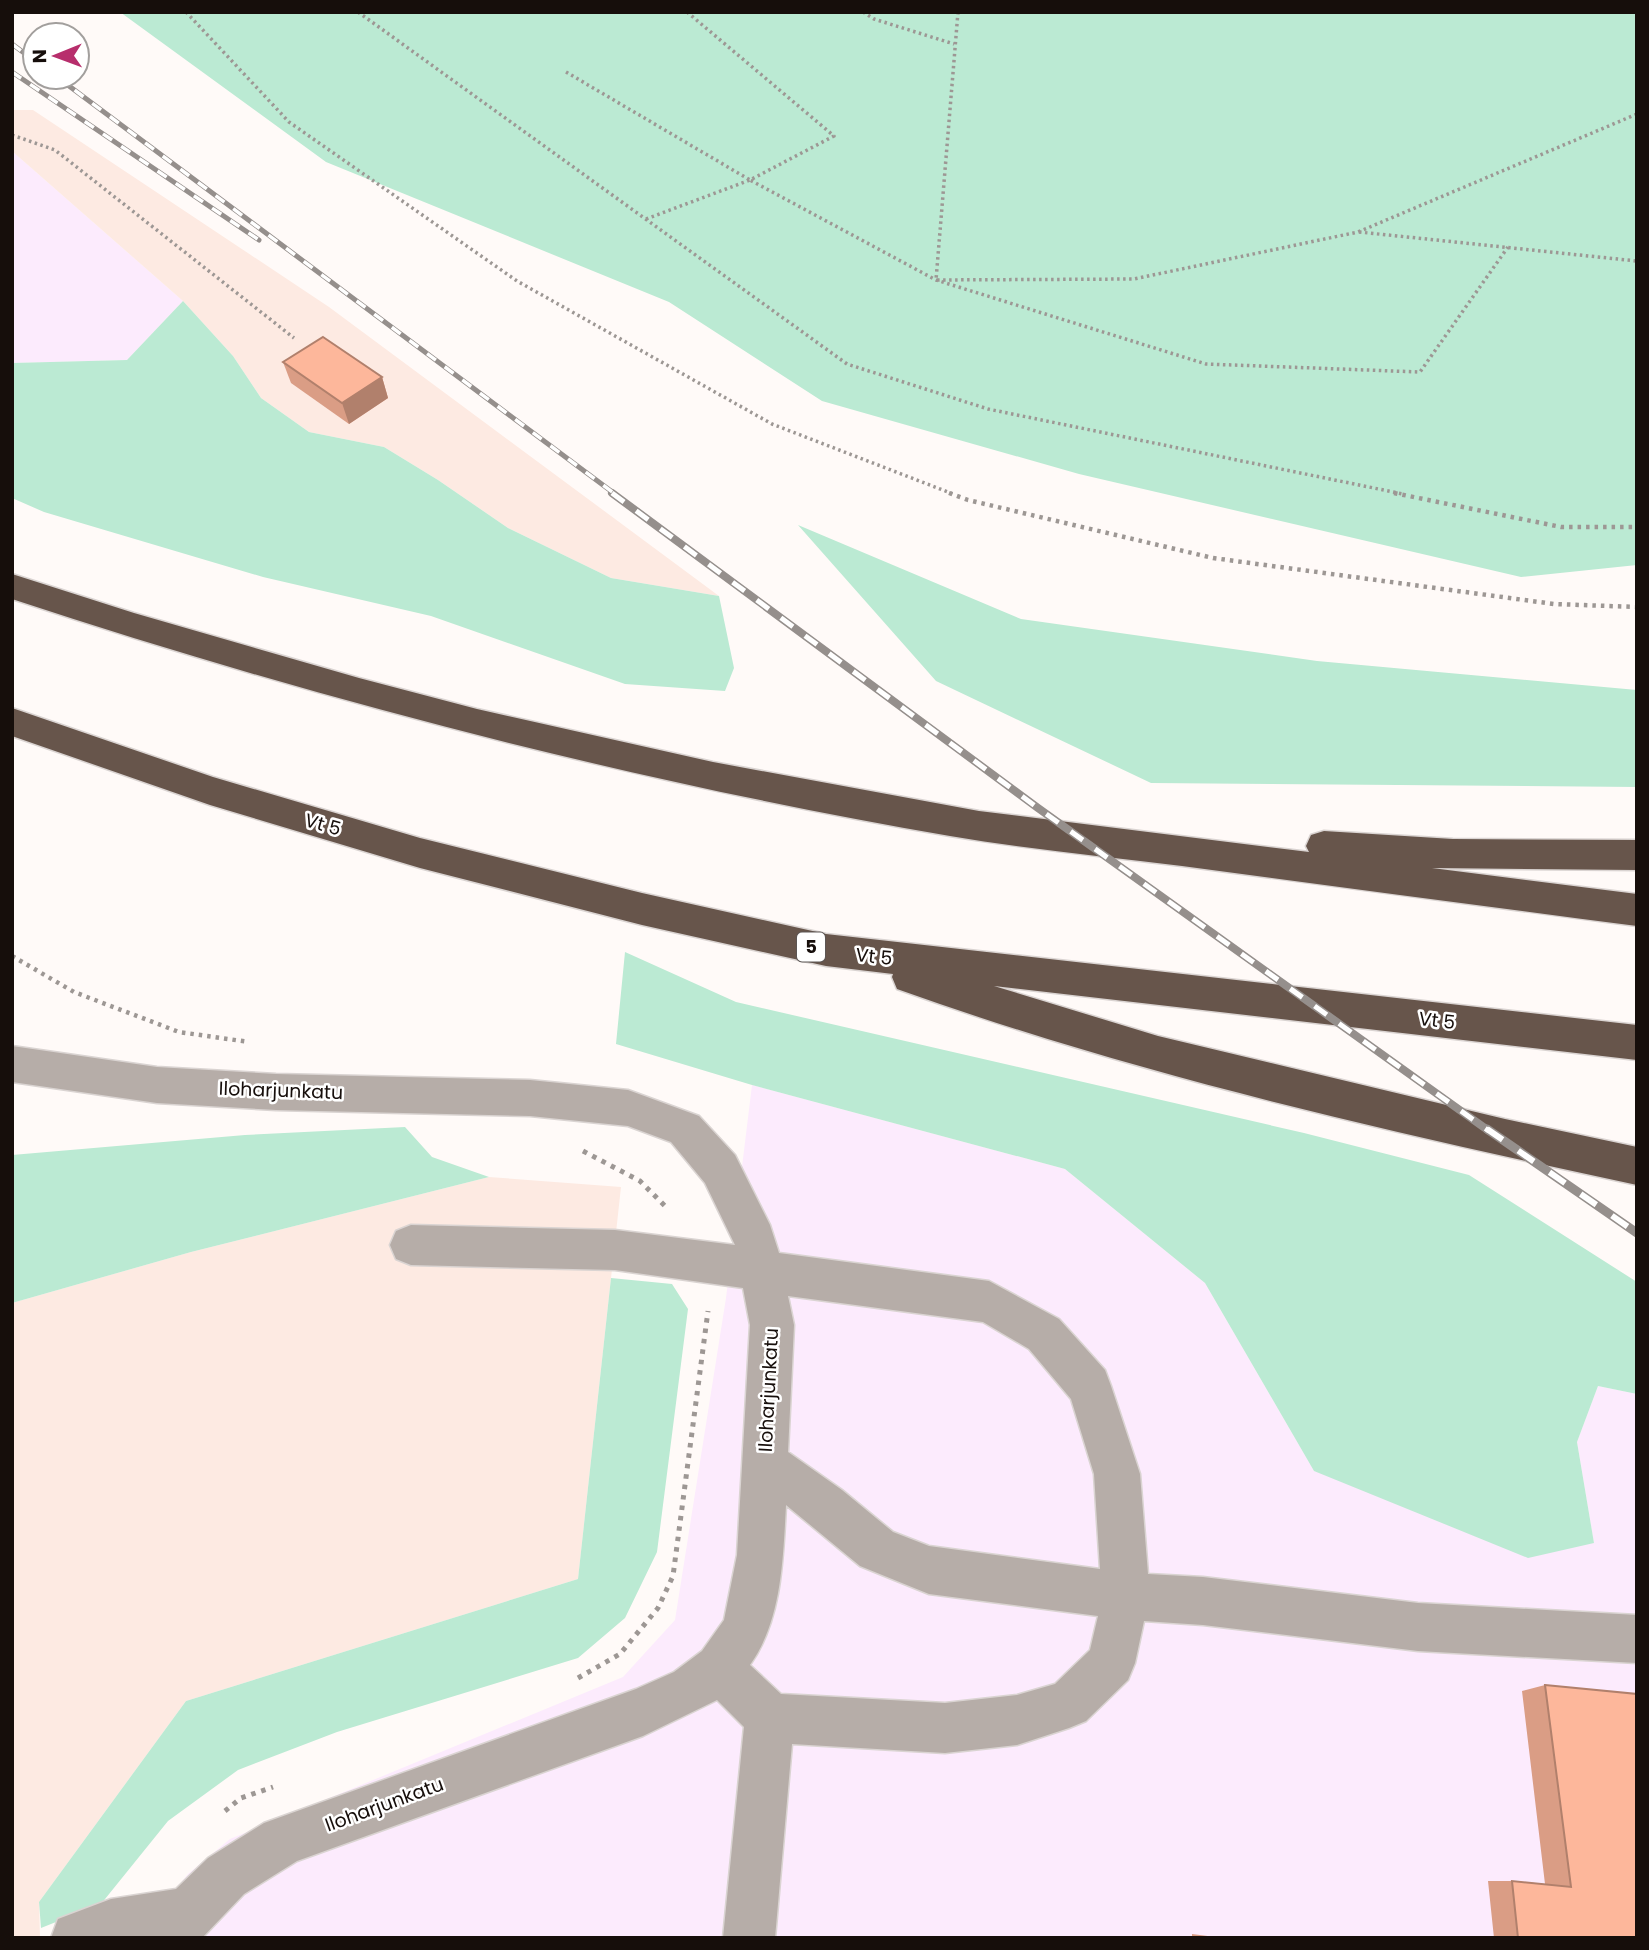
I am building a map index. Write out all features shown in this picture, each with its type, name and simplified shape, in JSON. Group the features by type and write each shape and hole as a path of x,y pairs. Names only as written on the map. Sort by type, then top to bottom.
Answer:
{"highway":[{"path":"12,586 103,617 330,683 561,742 748,784 954,822 1637,910"},
{"name":"Vt 5","path":"12,722 210,791 420,853 642,909 826,950 1637,1044"},
{"path":"954,822 1452,854 1637,855"},
{"path":"826,950 1158,1054 1505,1138 1637,1166"}],"street":[{"name":"Iloharjunkatu","path":"12,1064 157,1085 276,1092 470,1095 628,1108 685,1129 720,1169 755,1239 762,1271 772,1325 760,1555 746,1630 719,1668 691,1689 643,1711 282,1841 226,1876 180,1925"},
{"path":"411,1245 615,1250 701,1260 829,1282 989,1302 1044,1334 1088,1386 1117,1474 1126,1596 1111,1663 1069,1704 1017,1720 945,1728 770,1718 719,1668"},
{"path":"764,1462 826,1506 877,1549 929,1570 1126,1596 1203,1601 1418,1627 1637,1639"},
{"path":"749,1938 770,1718"},
{"path":"77,1938 111,1925 180,1925"}],"path":[{"path":"186,12 289,122 517,281 772,424 968,500 1213,558 1554,604 1637,607"},
{"path":"358,12 847,364 988,409 1561,527 1637,527"},
{"path":"646,219 750,180 834,136 687,12"},
{"path":"863,12 874,19 954,44"},
{"path":"936,281 958,12"},
{"path":"566,72 750,180 936,281 1206,364 1420,372 1508,247"},
{"path":"936,281 1134,279 1358,232 1637,114"},
{"path":"12,135 55,150 295,338"},
{"path":"1358,232 1637,261"},
{"path":"12,956 74,992 179,1032 259,1043"},
{"path":"575,1147 618,1166 661,1200 701,1260 708,1311 673,1576 658,1608 620,1654 575,1680"},
{"path":"223,1814 241,1798 280,1785"}],"shaded area":[{"path":"12,110 33,110 329,307 719,596 611,578 508,528 384,447 309,432 261,398 233,356 183,301 12,151"},
{"path":"12,151 183,301 127,360 12,363"},
{"path":"752,1085 1065,1169 1205,1283 1314,1471 1594,1543 1577,1442 1598,1386 1637,1394 1637,1938 136,1938 188,1874 230,1839 623,1677 675,1620 726,1298"},
{"path":"489,1177 621,1187 578,1579 186,1701 39,1902 40,1938 12,1938 12,1303 191,1252"}],"green space":[{"path":"120,12 1637,12 1637,565 1521,577 1079,474 822,401 669,302 326,162"},
{"path":"183,301 233,356 261,398 309,432 384,447 508,528 611,578 719,596 734,668 725,691 625,684 431,616 263,577 44,512 12,498 12,363 127,360"},
{"path":"798,525 1021,619 1317,661 1637,690 1637,787 1151,783 936,681"},
{"path":"625,952 736,1002 1304,1133 1469,1175 1637,1282 1637,1394 1598,1386 1577,1442 1594,1543 1528,1558 1314,1471 1205,1283 1065,1169 752,1085 616,1044"},
{"path":"405,1127 432,1157 489,1177 191,1252 12,1303 12,1155 245,1135"},
{"path":"611,1278 672,1284 688,1309 657,1552 625,1618 578,1658 337,1732 238,1770 168,1821 101,1904 41,1928 39,1902 186,1701 578,1579"}],"building":[{"path":"323,337 382,377 342,403 283,362"},
{"path":"1545,1685 1637,1694 1637,1938 1518,1938 1512,1881 1571,1887"}],"railway":[{"path":"12,44 21,51"},
{"path":"12,72 259,240"},
{"path":"76,91 615,494"},
{"path":"612,493 1038,808 1489,1131"},
{"path":"1487,1129 1637,1233"}]}
